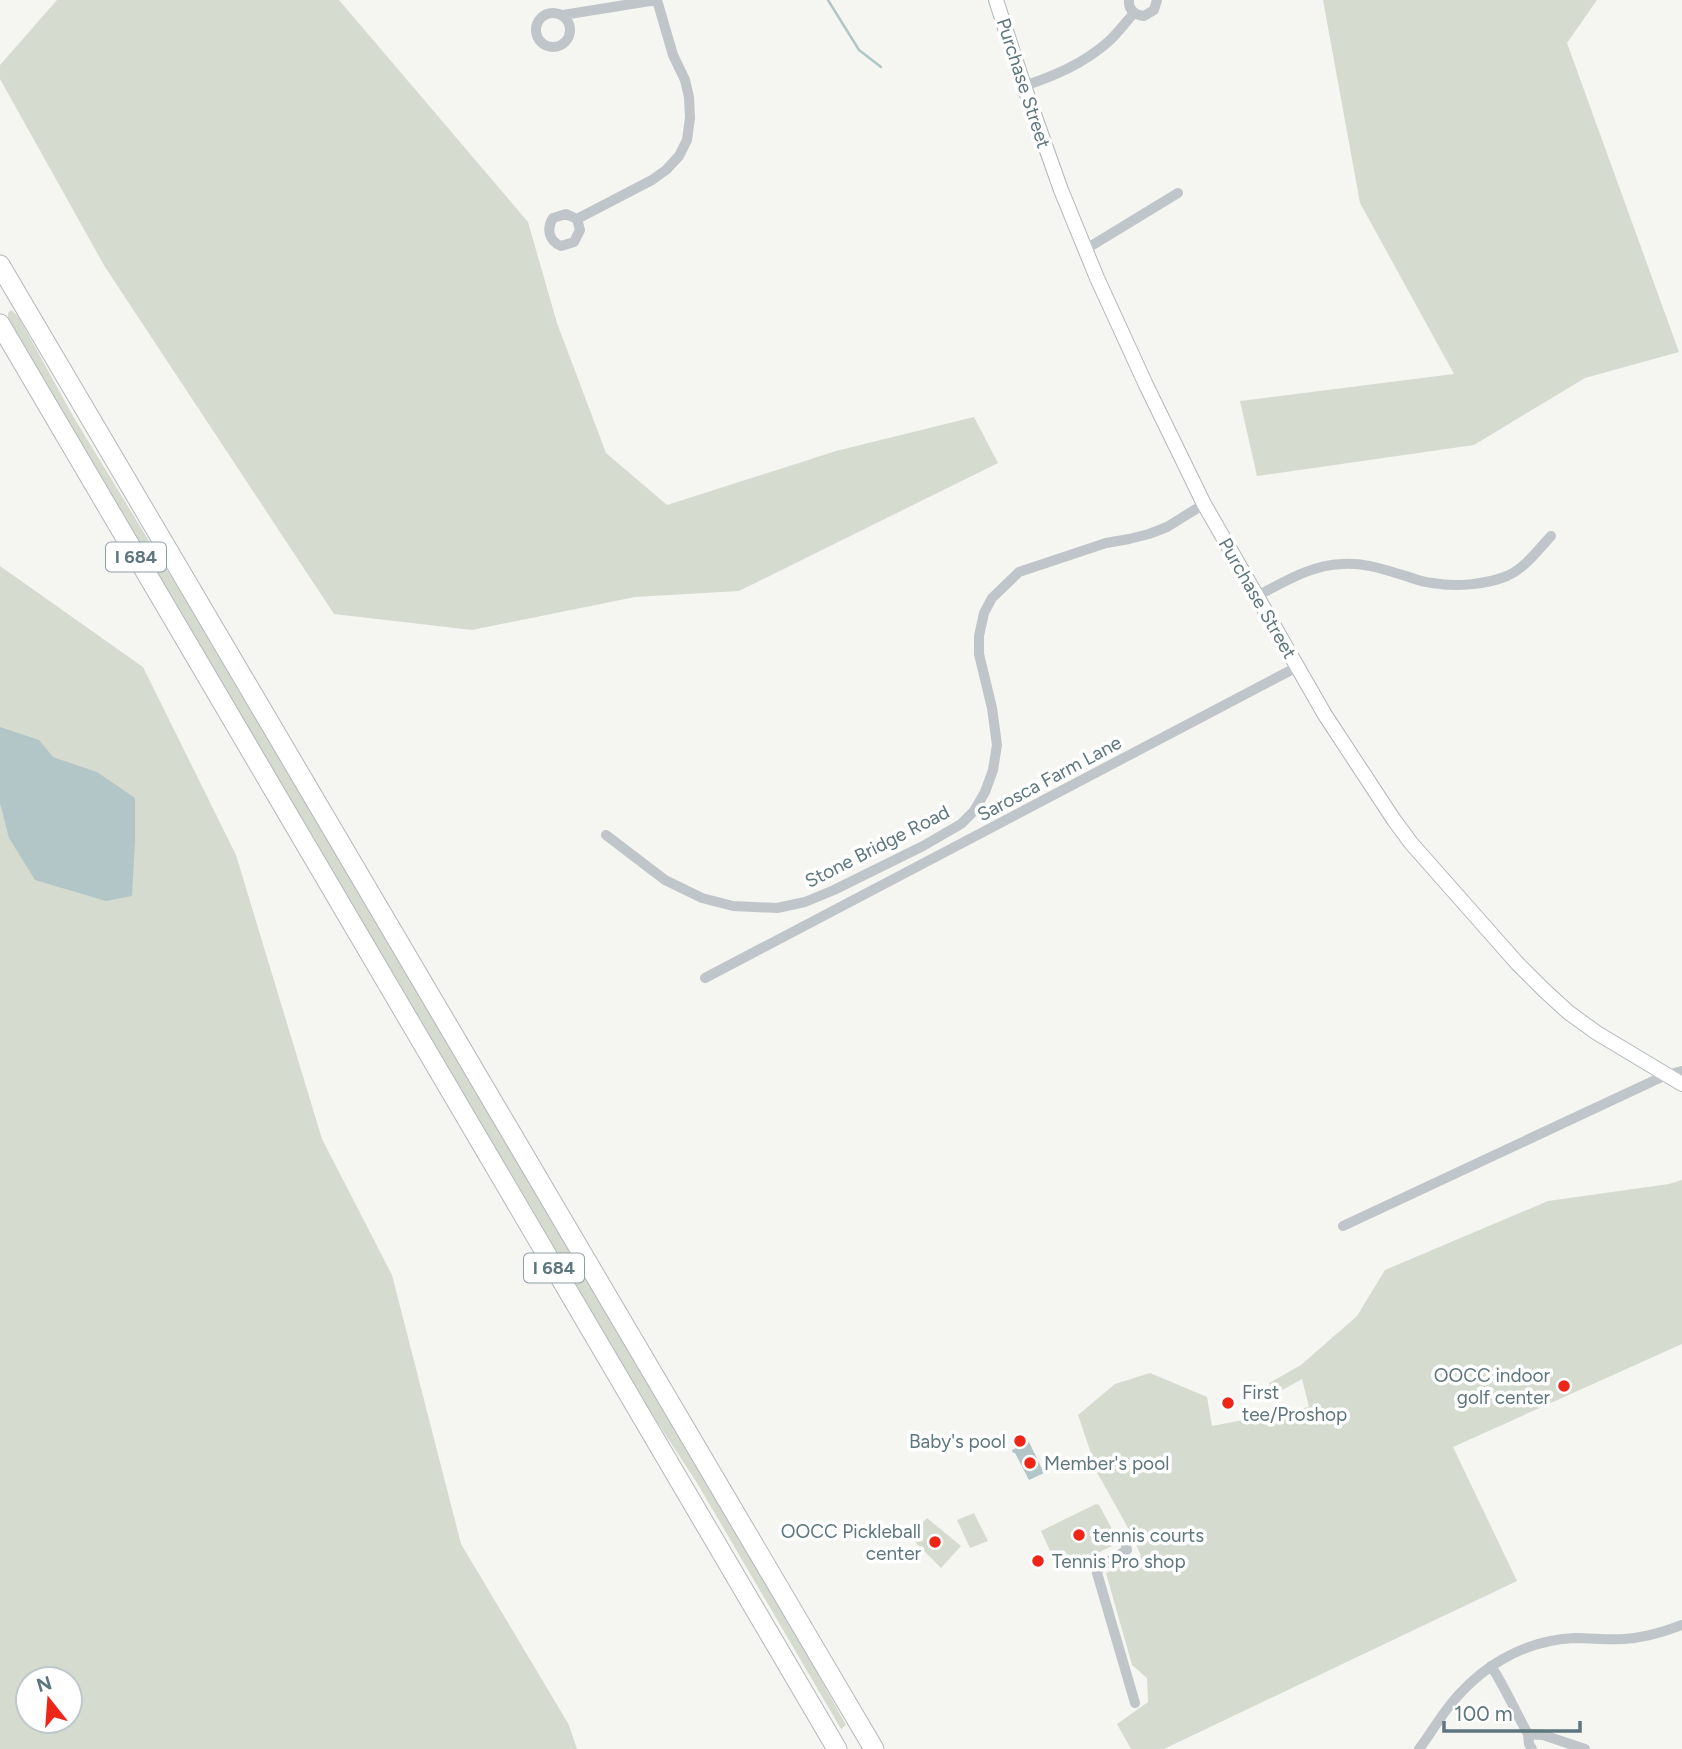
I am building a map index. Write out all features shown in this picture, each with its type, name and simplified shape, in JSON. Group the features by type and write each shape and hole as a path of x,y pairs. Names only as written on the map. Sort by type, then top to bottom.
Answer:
{"highway":[{"name":"I 684","path":"0,265 874,1749"},
{"name":"I 684","path":"0,324 837,1749"}],"main road":[{"name":"Purchase Street","path":"996,0 1061,190 1097,278 1146,385 1204,504 1325,715 1411,843 1517,963 1568,1012 1597,1033 1682,1084"}],"street":[{"path":"562,15 657,0 689,97 687,140 679,156 652,180 577,219"},
{"path":"1129,0 1130,8 1139,15 1150,14 1157,0"},
{"path":"1024,86 1054,76 1084,61 1109,41 1134,13"},
{"path":"1086,248 1178,193"},
{"name":"Stone Bridge Road","path":"606,835 666,880 702,898 733,906 777,908 805,902 834,890 923,846 961,824 974,811 993,770 996,745 992,708 979,654 979,636 984,613 992,598 1019,572 1106,543 1167,527 1204,504"},
{"path":"1257,596 1305,571 1324,565 1345,563 1367,565 1431,583 1460,585 1488,581 1508,575 1525,563 1551,536"},
{"name":"Sarosca Farm Lane","path":"705,978 1297,667"},
{"path":"1343,1226 1666,1075 1682,1071"},
{"path":"1125,1542 1127,1550 1100,1567 1097,1573 1135,1703"},
{"path":"1419,1749 1447,1709 1465,1689 1491,1666 1522,1648 1558,1639 1625,1639 1682,1625"},
{"path":"1491,1666 1528,1734 1532,1749"},
{"path":"1528,1734 1543,1735 1585,1749"}],"shaded area":[{"path":"57,0 339,0 528,222 557,323 606,453 667,505 836,451 974,417 998,463 739,591 635,597 472,630 334,614 105,267 0,79 0,65"},
{"path":"1323,0 1597,0 1567,43 1679,352 1585,378 1474,445 1257,476 1240,401 1454,374 1360,203"},
{"path":"11,310 18,316 73,416 203,626 808,1656 846,1725 841,1729 697,1483 644,1402 8,319"},
{"path":"0,566 143,667 236,855 322,1139 392,1275 461,1544 569,1725 577,1749 0,1749"},
{"path":"0,727 39,740 53,757 97,772 135,798 132,896 106,901 35,880 9,838 0,803"},
{"path":"1682,1180 1682,1344 1453,1447 1517,1581 1164,1749 1131,1749 1117,1724 1148,1702 1147,1678 1132,1665 1106,1573 1141,1556 1098,1474 1078,1415 1115,1384 1150,1373 1207,1397 1212,1426 1309,1407 1302,1379 1275,1394 1269,1383 1301,1365 1357,1316 1385,1270 1548,1201"},
{"name":"Member's pool","path":"1029,1442 1044,1473 1029,1480 1012,1450"},
{"name":"tennis courts","path":"1096,1504 1118,1540 1116,1544 1063,1570 1058,1568 1041,1531"},
{"path":"974,1513 988,1541 970,1548 957,1520"},
{"name":"OOCC Pickleball center","path":"927,1518 961,1546 941,1568 910,1537"}],"waterway":[{"path":"828,0 859,50 881,67"}],"place":[{"name":"OOCC indoor golf center","path":"1564,1386"},
{"name":"First tee/Proshop","path":"1228,1403"},
{"name":"Baby's pool","path":"1020,1441"},
{"name":"Member's pool","path":"1030,1463"},
{"name":"tennis courts","path":"1079,1535"},
{"name":"OOCC Pickleball center","path":"935,1542"},
{"name":"Tennis Pro shop","path":"1038,1561"}]}
